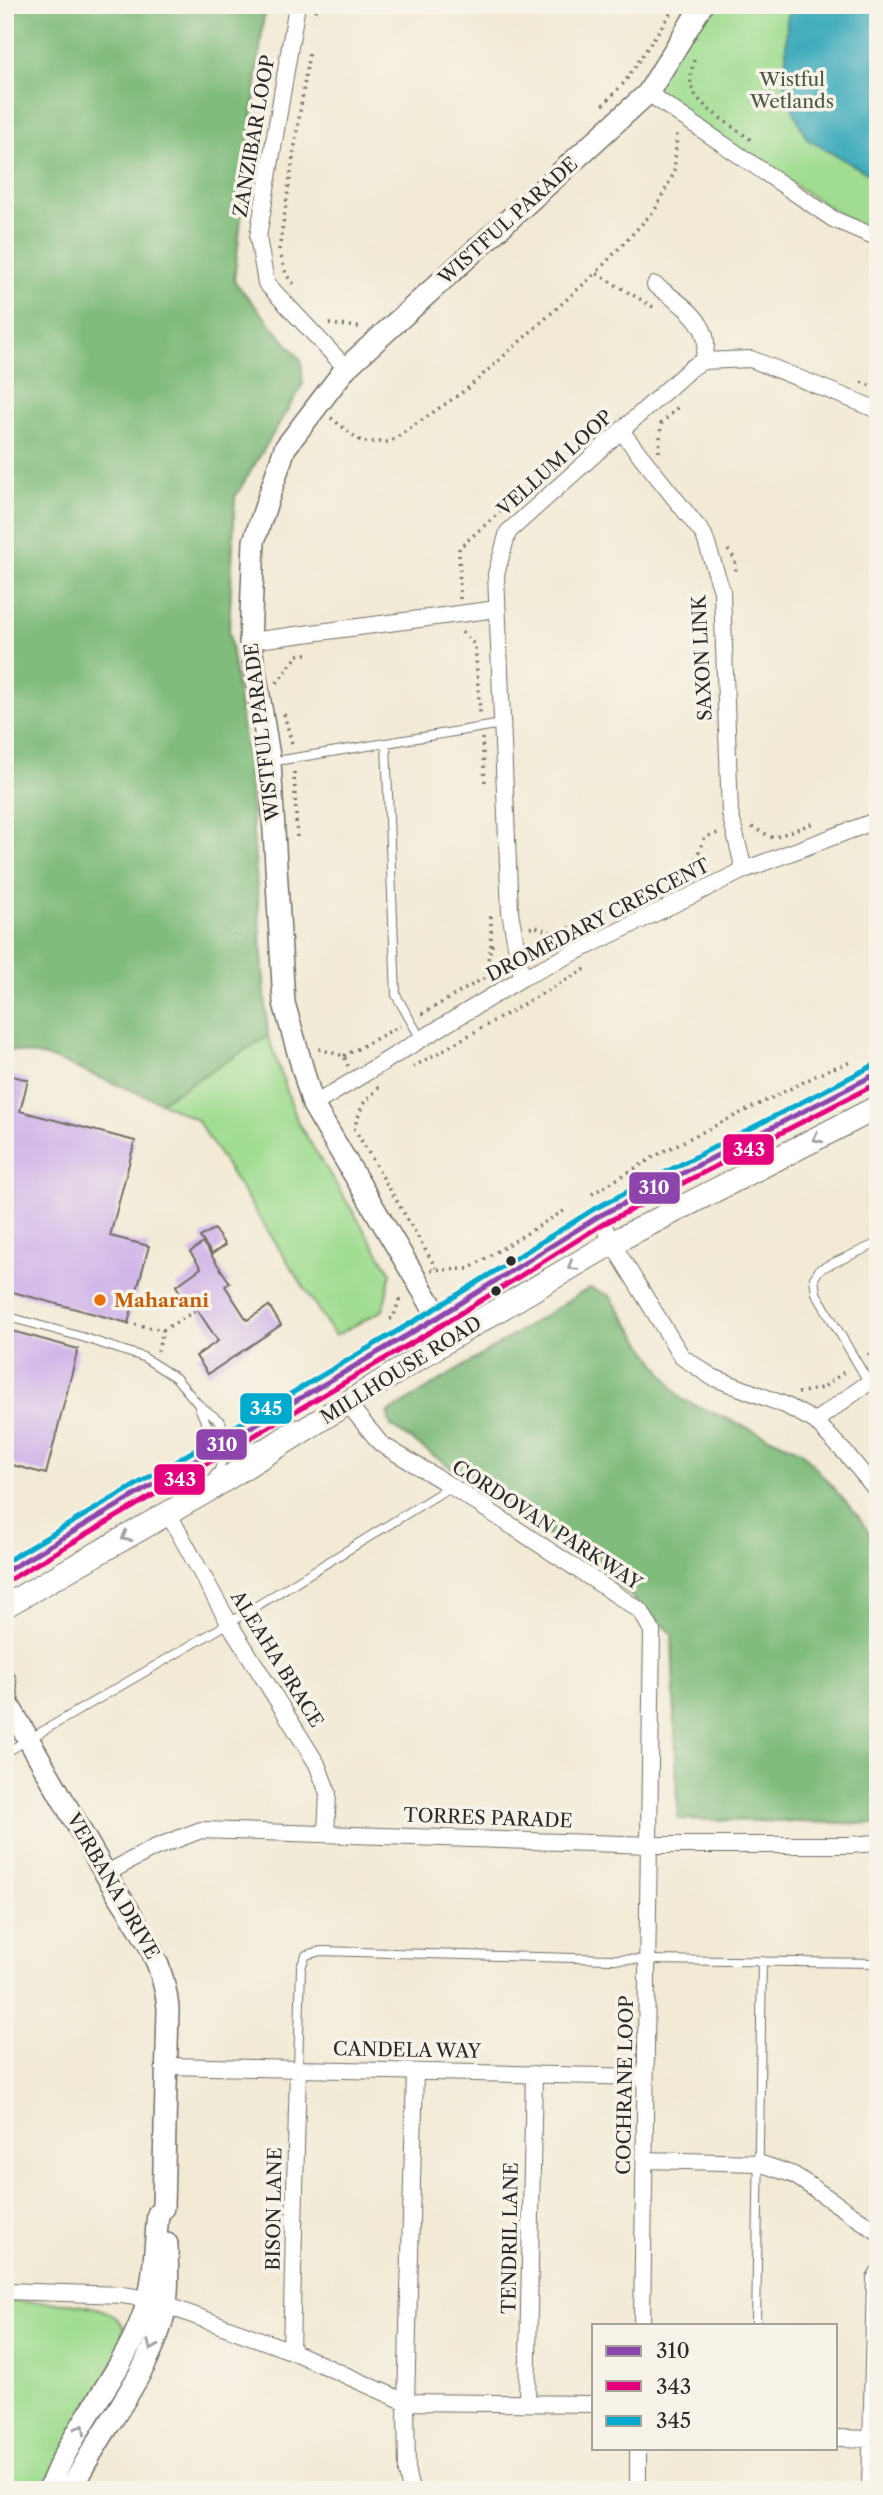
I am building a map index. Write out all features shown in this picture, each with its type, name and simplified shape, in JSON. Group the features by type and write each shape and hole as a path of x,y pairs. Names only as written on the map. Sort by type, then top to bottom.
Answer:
{"main road":[{"name":"MILLHOUSE ROAD","path":"5,1572 438,1317 599,1216 878,1073"},
{"name":"MILLHOUSE ROAD","path":"5,1606 198,1496 451,1338 612,1243 878,1107"}],"street":[{"name":"ZANZIBAR LOOP","path":"297,5 258,237 266,283 346,368"},
{"name":"WISTFUL PARADE","path":"451,1338 313,1105 284,1003 270,762 250,641 254,541 285,448 346,368 648,93 702,5"},
{"path":"648,93 833,219 878,238"},
{"path":"655,285 687,307 706,342 703,361 751,359 878,410"},
{"name":"VELLUM LOOP","path":"522,978 510,912 497,609 496,574 508,532 691,368 703,361"},
{"name":"SAXON LINK","path":"621,431 704,535 722,591 730,813 744,870"},
{"path":"250,641 497,609"},
{"name":"DROMEDARY CRESCENT","path":"313,1105 522,978 744,870 878,820"},
{"path":"599,1216 612,1243 681,1357 712,1377 785,1405 815,1421 878,1492"},
{"path":"815,1421 873,1380"},
{"name":"CORDOVAN PARKWAY","path":"347,1403 381,1444 451,1486 641,1611 653,1631 651,1844"},
{"name":"ALEAHA BRACE","path":"168,1513 229,1623 317,1763 328,1793 326,1833"},
{"name":"VERBANA DRIVE","path":"5,1681 7,1703 150,1945 166,1986 169,2008 163,2208 158,2214 155,2341 140,2372 83,2465 71,2490"},
{"name":"TORRES PARADE","path":"106,1874 154,1849 201,1830 651,1844 878,1843"},
{"name":"COCHRANE LOOP","path":"642,2324 644,2077 651,1844"},
{"name":"CANDELA WAY","path":"168,2066 644,2077"},
{"name":"BISON LANE","path":"292,2351 298,2068"},
{"path":"411,2490 407,2473 406,2402 415,2073"},
{"name":"TENDRIL LANE","path":"527,2402 534,2074"},
{"path":"645,2160 759,2163 794,2175 878,2232"},
{"path":"878,2273 875,2279 876,2375 870,2489 878,2489"},
{"path":"5,2291 122,2295 157,2301 292,2351 406,2402 592,2404"},
{"name":"VERBANA DRIVE","path":"49,2490 77,2435 157,2301"},
{"path":"838,2438 872,2439"},
{"path":"638,2450 638,2490"}],"lane":[{"path":"270,762 502,724"},
{"path":"386,743 396,995 421,1039"},
{"path":"873,1380 857,1363 816,1293 814,1278 820,1269 878,1242"},
{"path":"5,1316 143,1357 176,1378 198,1404 221,1422 225,1444 219,1470 198,1496"},
{"path":"198,1404 209,1430 225,1444 246,1448 268,1440 293,1423 315,1423"},
{"path":"5,1753 229,1623 451,1486"},
{"path":"298,2068 301,1967 306,1955 321,1951 878,1963"},
{"path":"756,2324 762,1961"}],"path":[{"path":"313,22 315,9 321,5"},
{"path":"597,111 624,83 676,5"},
{"path":"302,294 286,274 279,250 309,49"},
{"path":"699,50 691,73 692,89 703,104 758,145"},
{"path":"327,416 362,442 390,442 467,389 596,273 655,211 674,173 677,132"},
{"path":"596,273 660,311"},
{"path":"325,323 359,327 369,318"},
{"path":"853,379 878,388"},
{"path":"486,793 475,645 461,630 459,548 581,441"},
{"path":"276,684 298,655 311,653"},
{"path":"283,709 293,745 297,842"},
{"path":"491,946 534,926 556,934 691,870 705,837 748,825 773,838 825,819"},
{"path":"316,1040 320,1051 344,1056 484,978 491,946 491,909"},
{"path":"404,1072 598,961"},
{"path":"344,1056 363,1104"},
{"path":"583,1199 664,1151 828,1070 853,1061"},
{"path":"379,1086 363,1104 354,1128 436,1268"},
{"path":"413,1275 436,1268 468,1269 572,1206"},
{"path":"128,1323 163,1330 197,1310"},
{"path":"152,1363 159,1349 163,1330"},
{"path":"796,1394 822,1388 878,1348"}],"green space":[{"path":"5,5 265,5 234,281 301,360 303,384 235,497 229,632 248,766 268,1036 160,1102 51,1058 5,1049"},
{"name":"Wistful Wetlands","path":"701,5 878,5 878,238 647,92"},
{"path":"268,1036 298,1123 391,1273 383,1310 335,1336 197,1120 160,1102"},
{"path":"589,1288 609,1295 681,1399 801,1451 858,1516 878,1547 878,1824 678,1819 672,1633 615,1582 390,1425 388,1413"},
{"path":"5,2302 84,2305 112,2315 125,2330 126,2338 45,2490 5,2490"}],"water":[{"path":"790,5 878,5 878,179 807,139 785,92 787,19"}],"building":[{"path":"5,1074 28,1080 20,1111 135,1141 110,1236 149,1246 128,1323 5,1290"},
{"path":"214,1229 225,1245 212,1254 200,1237"},
{"path":"203,1243 230,1283 225,1286 247,1320 269,1306 281,1325 208,1374 196,1356 218,1341 194,1305 190,1307 176,1286 201,1268 190,1252"},
{"path":"5,1329 78,1349 46,1474 5,1463"}],"transit line":[{"name":"345","path":"5,1562 433,1310 594,1209 874,1065"},
{"name":"310","path":"5,1572 438,1317 599,1216 878,1073"},
{"name":"343","path":"9,1580 442,1325 603,1224 878,1083"}],"place":[{"name":"Maharani","path":"100,1300"}]}
